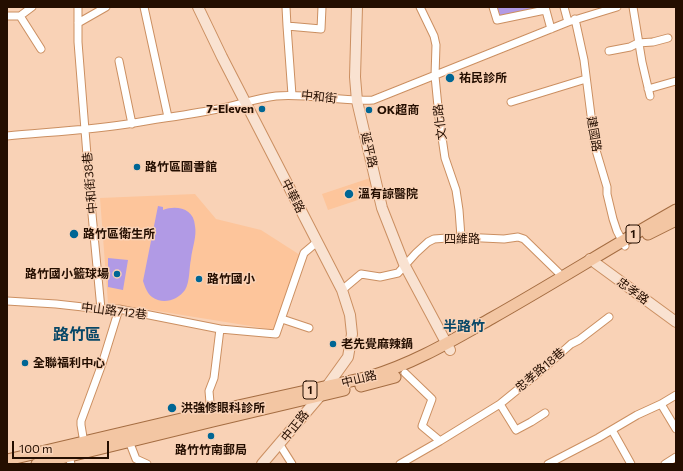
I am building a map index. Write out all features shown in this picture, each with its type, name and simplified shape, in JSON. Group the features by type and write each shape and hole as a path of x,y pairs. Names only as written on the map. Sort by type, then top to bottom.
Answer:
{"main road":[{"name":"中山路","path":"37,464 70,460 212,416 327,386 369,377 395,369 448,347 593,262 676,210"},
{"name":"中山路","path":"624,243 676,220"},
{"name":"中山路","path":"7,460 212,416 320,396 378,383 426,363 448,347 563,277 593,262"}],"street":[{"path":"7,16 20,16 32,7"},
{"name":"中和街38巷","path":"78,7 85,129 101,309"},
{"path":"78,23 98,9 106,7"},
{"path":"144,7 168,117"},
{"name":"中華路","path":"198,7 342,290 350,314 352,334 348,357 327,386"},
{"path":"286,7 292,95"},
{"path":"288,26 321,30 322,7"},
{"name":"延平路","path":"357,7 355,78 357,101 382,208 404,264 448,347"},
{"name":"文化路","path":"420,7 435,41 435,76 442,145 456,190 461,237"},
{"path":"493,7 497,20 545,9 551,29"},
{"name":"建國路","path":"564,7 581,43 595,147 607,187 607,194 613,218 624,243"},
{"name":"中和街","path":"7,136 132,124 246,103 261,98 292,95 357,101 372,100 435,76 571,20 617,7"},
{"path":"633,7 638,43 649,92 676,81"},
{"path":"20,16 41,49"},
{"path":"609,51 630,47 638,43 653,42 668,38"},
{"path":"119,61 132,124"},
{"path":"511,102 586,79"},
{"name":"四維路","path":"342,290 361,274 380,277 398,273 404,264 428,242 434,239 461,237 504,239 518,237 524,238 563,277"},
{"path":"309,328 282,319 304,253 317,242"},
{"name":"忠孝路","path":"593,262 676,322"},
{"name":"中山路712巷","path":"7,301 101,309 118,309 220,329 276,334 282,319"},
{"path":"84,443 81,420 102,364 118,309"},
{"name":"忠孝路18巷","path":"400,464 500,404 571,344 579,340 609,317"},
{"path":"212,416 209,391 214,378 220,329"},
{"path":"405,373 432,399 422,426 440,441"},
{"name":"中正路","path":"262,464 280,445 327,386"},
{"path":"548,464 676,395"},
{"path":"500,404 516,430 545,413"},
{"path":"661,404 676,429"},
{"path":"612,430 631,464"},
{"path":"129,441 134,461 146,464"},
{"path":"280,445 292,464"},
{"path":"664,464 676,457"}],"shaded area":[{"path":"497,7 541,7 500,16"},
{"name":"溫有諒醫院","path":"370,178 376,194 328,210 322,194"},
{"name":"路竹國小","path":"195,194 216,219 261,230 300,255 275,330 108,303 100,198"},
{"path":"158,206 163,207 163,210 173,208 184,209 194,220 195,230 187,287 182,294 174,299 165,301 152,297 147,292 143,281"},
{"name":"路竹國小籃球場","path":"108,258 128,260 123,290 108,287"}],"place":[{"name":"祐民診所","path":"450,78"},
{"name":"7-Eleven","path":"262,109"},
{"name":"OK超商","path":"369,110"},
{"name":"路竹區圖書館","path":"137,167"},
{"name":"溫有諒醫院","path":"349,194"},
{"name":"路竹區衛生所","path":"74,234"},
{"name":"路竹國小籃球場","path":"117,274"},
{"name":"路竹國小","path":"199,279"},
{"name":"老先覺麻辣鍋","path":"333,344"},
{"name":"全聯福利中心","path":"25,363"},
{"name":"洪強修眼科診所","path":"172,408"},
{"name":"路竹竹南郵局","path":"211,436"}],"district":[{"name":"半路竹","path":"464,326"},
{"name":"路竹區","path":"77,335"}]}
